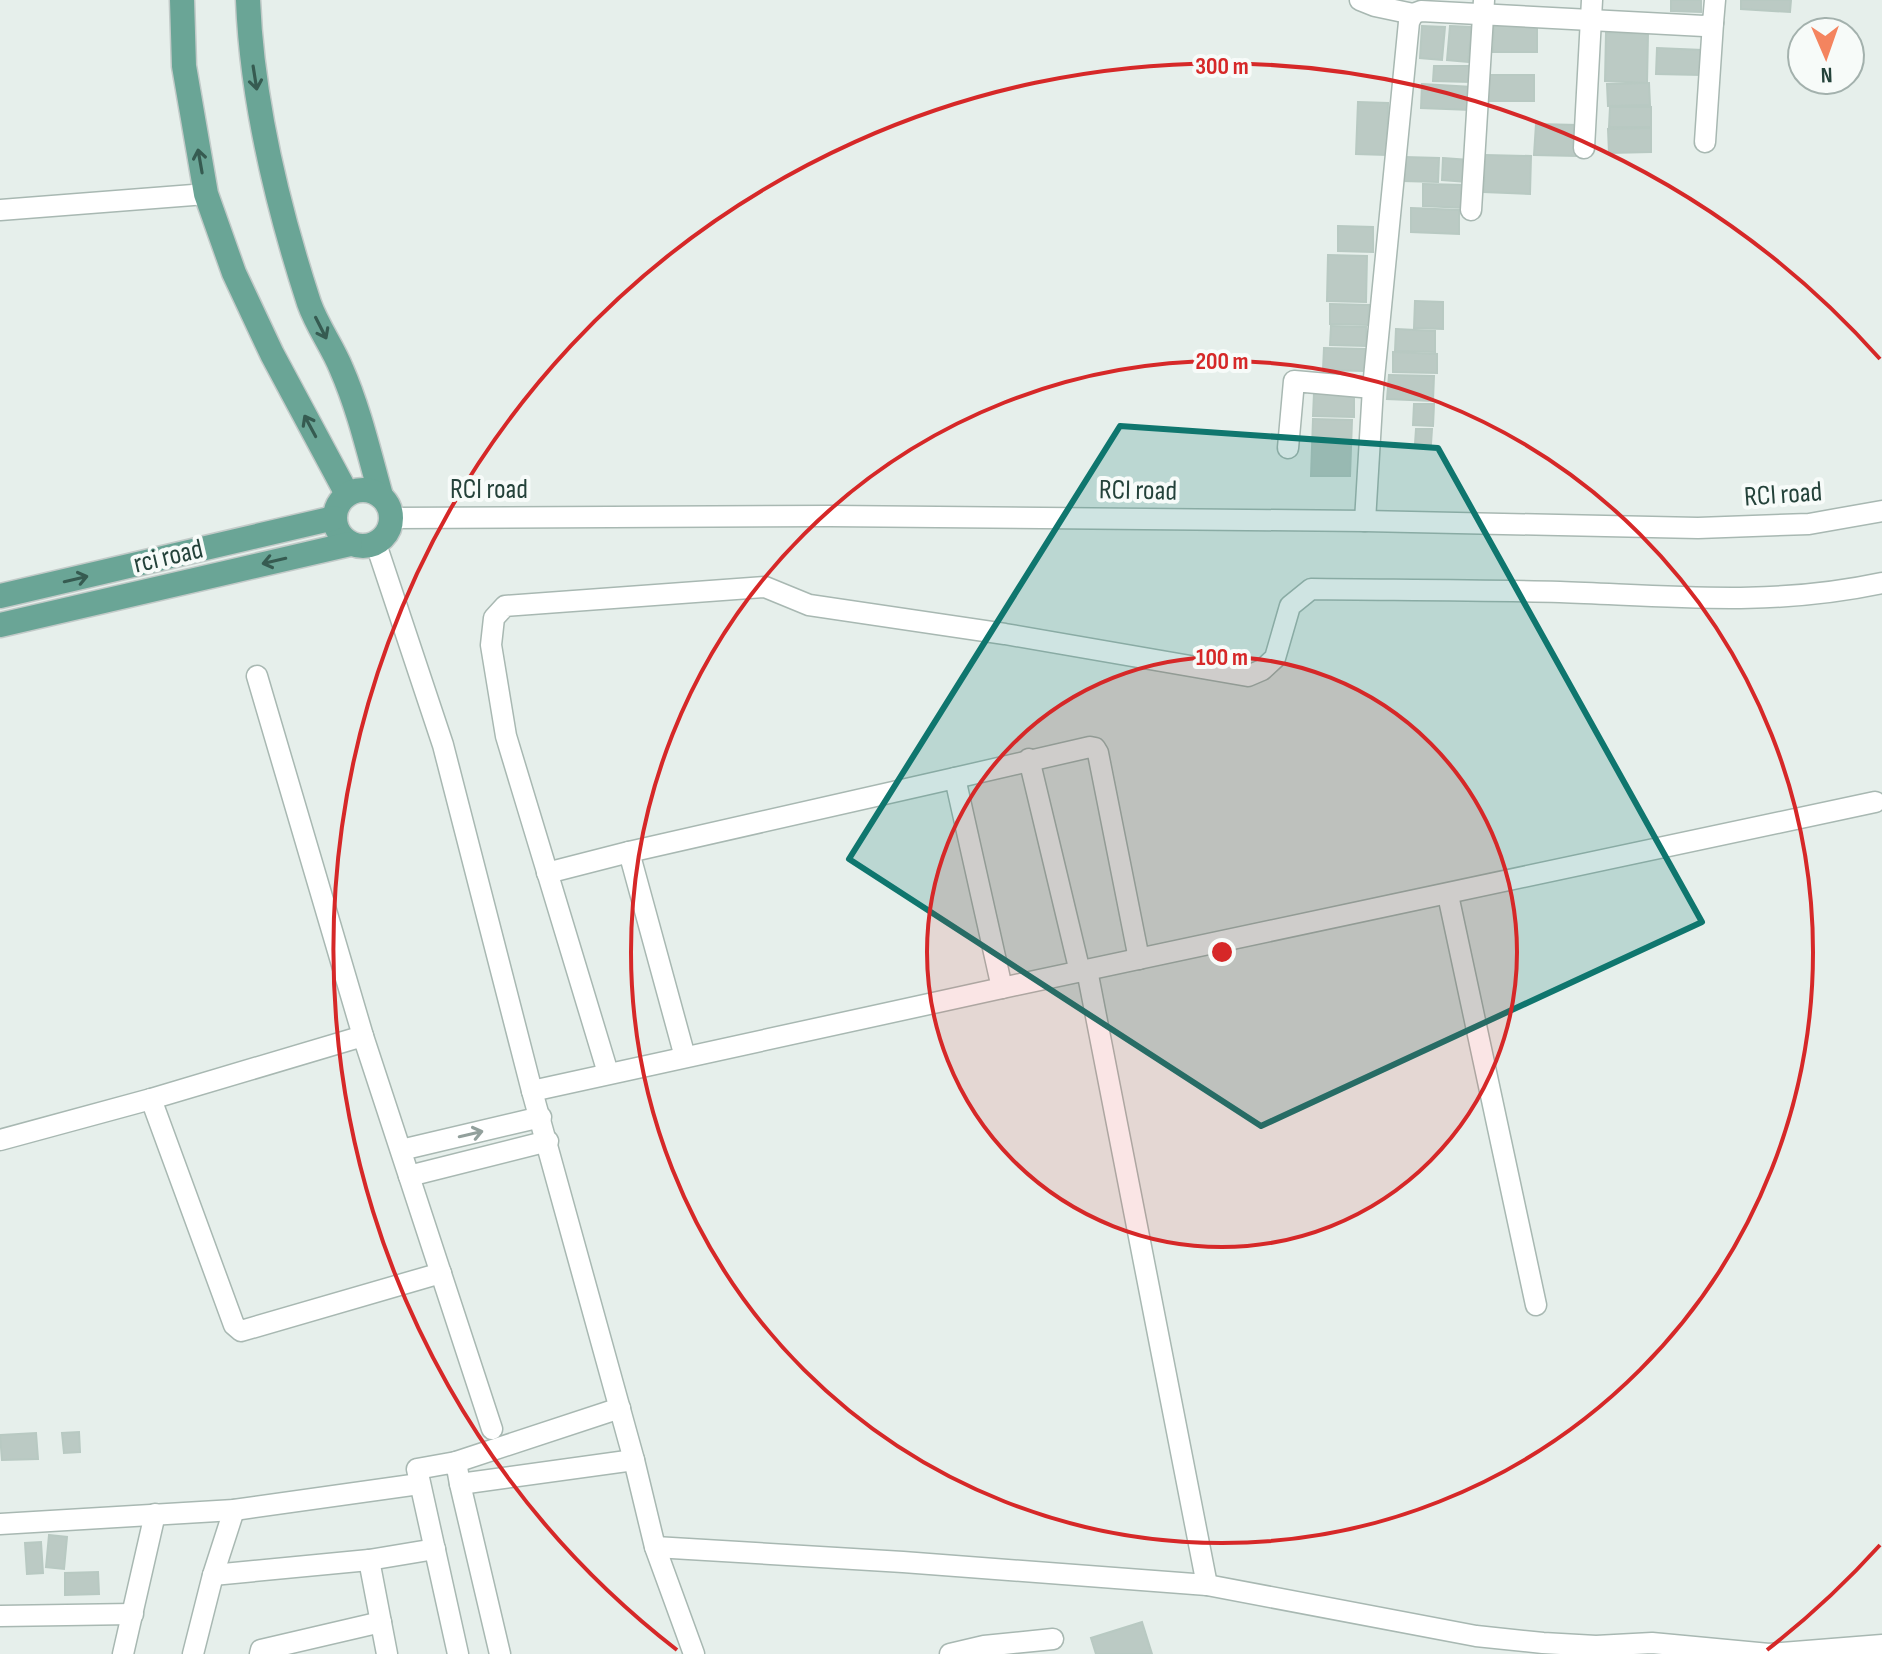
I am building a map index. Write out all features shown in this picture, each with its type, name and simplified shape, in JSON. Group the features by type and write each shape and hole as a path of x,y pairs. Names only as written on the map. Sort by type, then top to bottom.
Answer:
{"main road":[{"path":"182,0 184,66 206,194 234,273 265,340 347,494"},
{"path":"248,0 250,43 263,132 282,214 311,307 341,368 381,496 388,504 392,518 389,531 376,544 350,544 336,529 334,518 340,501 347,494 365,490 381,496"},
{"name":"RCI road","path":"0,596 334,518"},
{"name":"rci road","path":"0,625 350,544"}],"street":[{"path":"1360,0 1413,14 1484,7 1591,10 1704,26 1713,23"},
{"path":"1705,142 1715,0"},
{"path":"1471,210 1484,7"},
{"path":"1584,148 1591,10"},
{"path":"1365,521 1373,388 1409,22 1413,14"},
{"path":"0,210 206,194"},
{"path":"1288,448 1294,381 1373,388"},
{"name":"RCI road","path":"392,518 830,516 1698,528 1809,524 1882,511"},
{"path":"376,544 443,745 655,1547 694,1654"},
{"path":"608,1073 506,736 491,645 494,618 505,606 765,587 809,605 1005,634 1248,676 1262,670 1275,658 1290,606 1311,589 1560,592 1719,600 1786,598 1882,583"},
{"path":"257,676 363,1036 492,1429"},
{"path":"547,873 1090,747 1098,753 1139,959"},
{"path":"1029,759 1083,971 1207,1585"},
{"path":"955,778 1002,988"},
{"path":"532,1091 1875,802"},
{"path":"629,852 685,1057"},
{"path":"1448,895 1536,1305"},
{"path":"0,1140 363,1036"},
{"path":"151,1099 234,1325 241,1331 441,1273"},
{"path":"401,1150 541,1117"},
{"path":"409,1176 548,1141"},
{"path":"458,1654 417,1469 456,1462 620,1408"},
{"path":"460,1484 634,1460"},
{"path":"456,1462 500,1654"},
{"path":"0,1524 234,1510 419,1484"},
{"path":"193,1654 234,1510"},
{"path":"123,1654 155,1514"},
{"path":"655,1547 1207,1585 1476,1636 1543,1643 1596,1646 1652,1643 1769,1654 1882,1645"},
{"path":"213,1575 369,1560 435,1549"},
{"path":"369,1560 387,1654"},
{"path":"0,1616 133,1614"},
{"path":"260,1654 261,1650 381,1622"},
{"path":"950,1654 984,1646 1053,1639"}],"highlighted area":[{"path":"1120,426 1438,448 1702,922 1261,1126 849,859"}],"building":[{"path":"1671,0 1701,0 1701,12 1671,11"},
{"path":"1741,0 1791,0 1790,12 1741,9"},
{"path":"1494,24 1537,24 1537,52 1493,52"},
{"path":"1422,26 1445,27 1442,60 1420,58"},
{"path":"1450,26 1472,27 1468,62 1447,60"},
{"path":"1606,33 1648,34 1647,83 1605,81"},
{"path":"1657,48 1702,50 1701,75 1656,74"},
{"path":"1434,66 1471,66 1471,82 1433,81"},
{"path":"1486,75 1534,75 1534,101 1486,101"},
{"path":"1649,83 1650,105 1608,106 1607,84"},
{"path":"1422,84 1472,87 1471,110 1421,108"},
{"path":"1358,102 1388,103 1387,155 1356,154"},
{"path":"1610,107 1651,107 1651,127 1609,127"},
{"path":"1536,124 1578,125 1577,156 1534,155"},
{"path":"1651,128 1651,152 1609,153 1608,129"},
{"path":"1485,155 1531,156 1530,194 1484,192"},
{"path":"1404,157 1439,158 1438,182 1403,181"},
{"path":"1443,158 1469,160 1467,182 1442,180"},
{"path":"1423,184 1466,185 1465,208 1423,206"},
{"path":"1411,208 1459,210 1459,234 1411,232"},
{"path":"1338,226 1373,227 1373,252 1338,251"},
{"path":"1328,255 1367,256 1366,302 1327,301"},
{"path":"1415,301 1443,302 1443,329 1414,328"},
{"path":"1330,304 1369,305 1368,325 1330,324"},
{"path":"1331,326 1366,327 1366,346 1330,345"},
{"path":"1396,329 1435,331 1435,352 1395,351"},
{"path":"1324,348 1365,349 1364,371 1323,370"},
{"path":"1393,352 1437,354 1437,373 1393,372"},
{"path":"1389,375 1434,376 1433,401 1387,399"},
{"path":"1314,393 1354,394 1354,417 1313,416"},
{"path":"1414,404 1434,404 1433,426 1413,425"},
{"path":"1313,419 1352,420 1350,476 1311,476"},
{"path":"1416,429 1432,429 1431,444 1415,444"},
{"path":"79,1432 80,1452 64,1453 62,1433"},
{"path":"36,1433 38,1459 2,1460 0,1435"},
{"path":"49,1535 67,1537 64,1569 46,1567"},
{"path":"41,1542 43,1573 27,1574 25,1543"},
{"path":"98,1572 99,1594 65,1595 65,1573"},
{"path":"1142,1622 1152,1654 1096,1654 1091,1638"}]}
